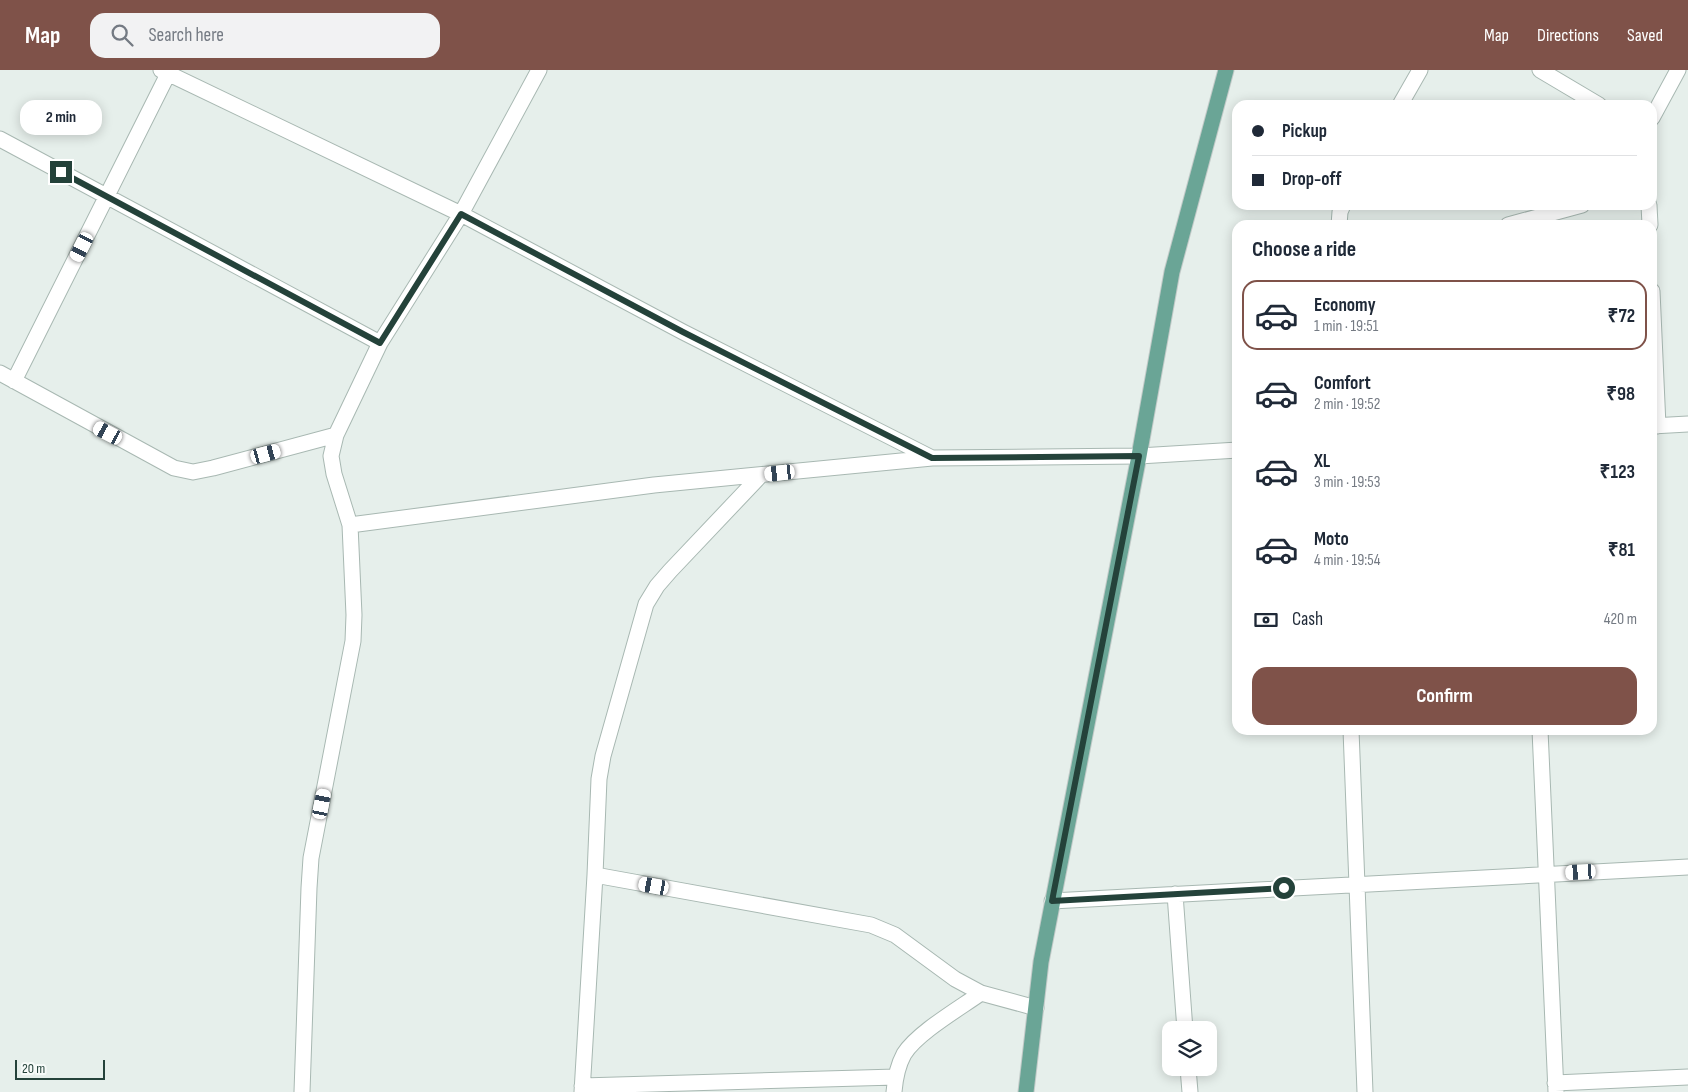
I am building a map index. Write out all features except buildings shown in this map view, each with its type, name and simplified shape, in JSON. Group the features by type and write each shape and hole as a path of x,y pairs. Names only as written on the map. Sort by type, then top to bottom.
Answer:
{"main road":[{"path":"1026,1092 1041,962 1139,456 1172,272 1226,70"}],"street":[{"path":"302,1092 311,858 353,642 354,615 350,524 334,474 331,456 336,435 380,343 461,214 539,70"},
{"path":"1403,100 1420,70"},
{"path":"1540,70 1591,100"},
{"path":"1657,109 1678,70"},
{"path":"14,381 107,197 165,72 461,214 683,332 932,458"},
{"path":"0,139 380,343"},
{"path":"1526,220 1564,210"},
{"path":"0,373 174,468 193,472 336,435"},
{"path":"1657,426 1688,424"},
{"path":"350,524 654,485 932,458 1139,456 1232,450"},
{"path":"761,475 670,571 657,586 646,604 603,756 599,779 582,1089 896,1077"},
{"path":"1351,735 1365,1092"},
{"path":"1540,735 1556,1087 1688,1077"},
{"path":"1052,901 1688,866"},
{"path":"595,875 871,925 894,935 955,979 981,993 1036,1008"},
{"path":"1175,894 1184,1021"},
{"path":"894,1092 896,1077 904,1054 920,1037 981,993"},
{"path":"1189,1076 1190,1092"}],"route":[{"path":"61,172 380,343 461,214 683,332 932,458 1139,456 1052,901 1284,888"}]}
